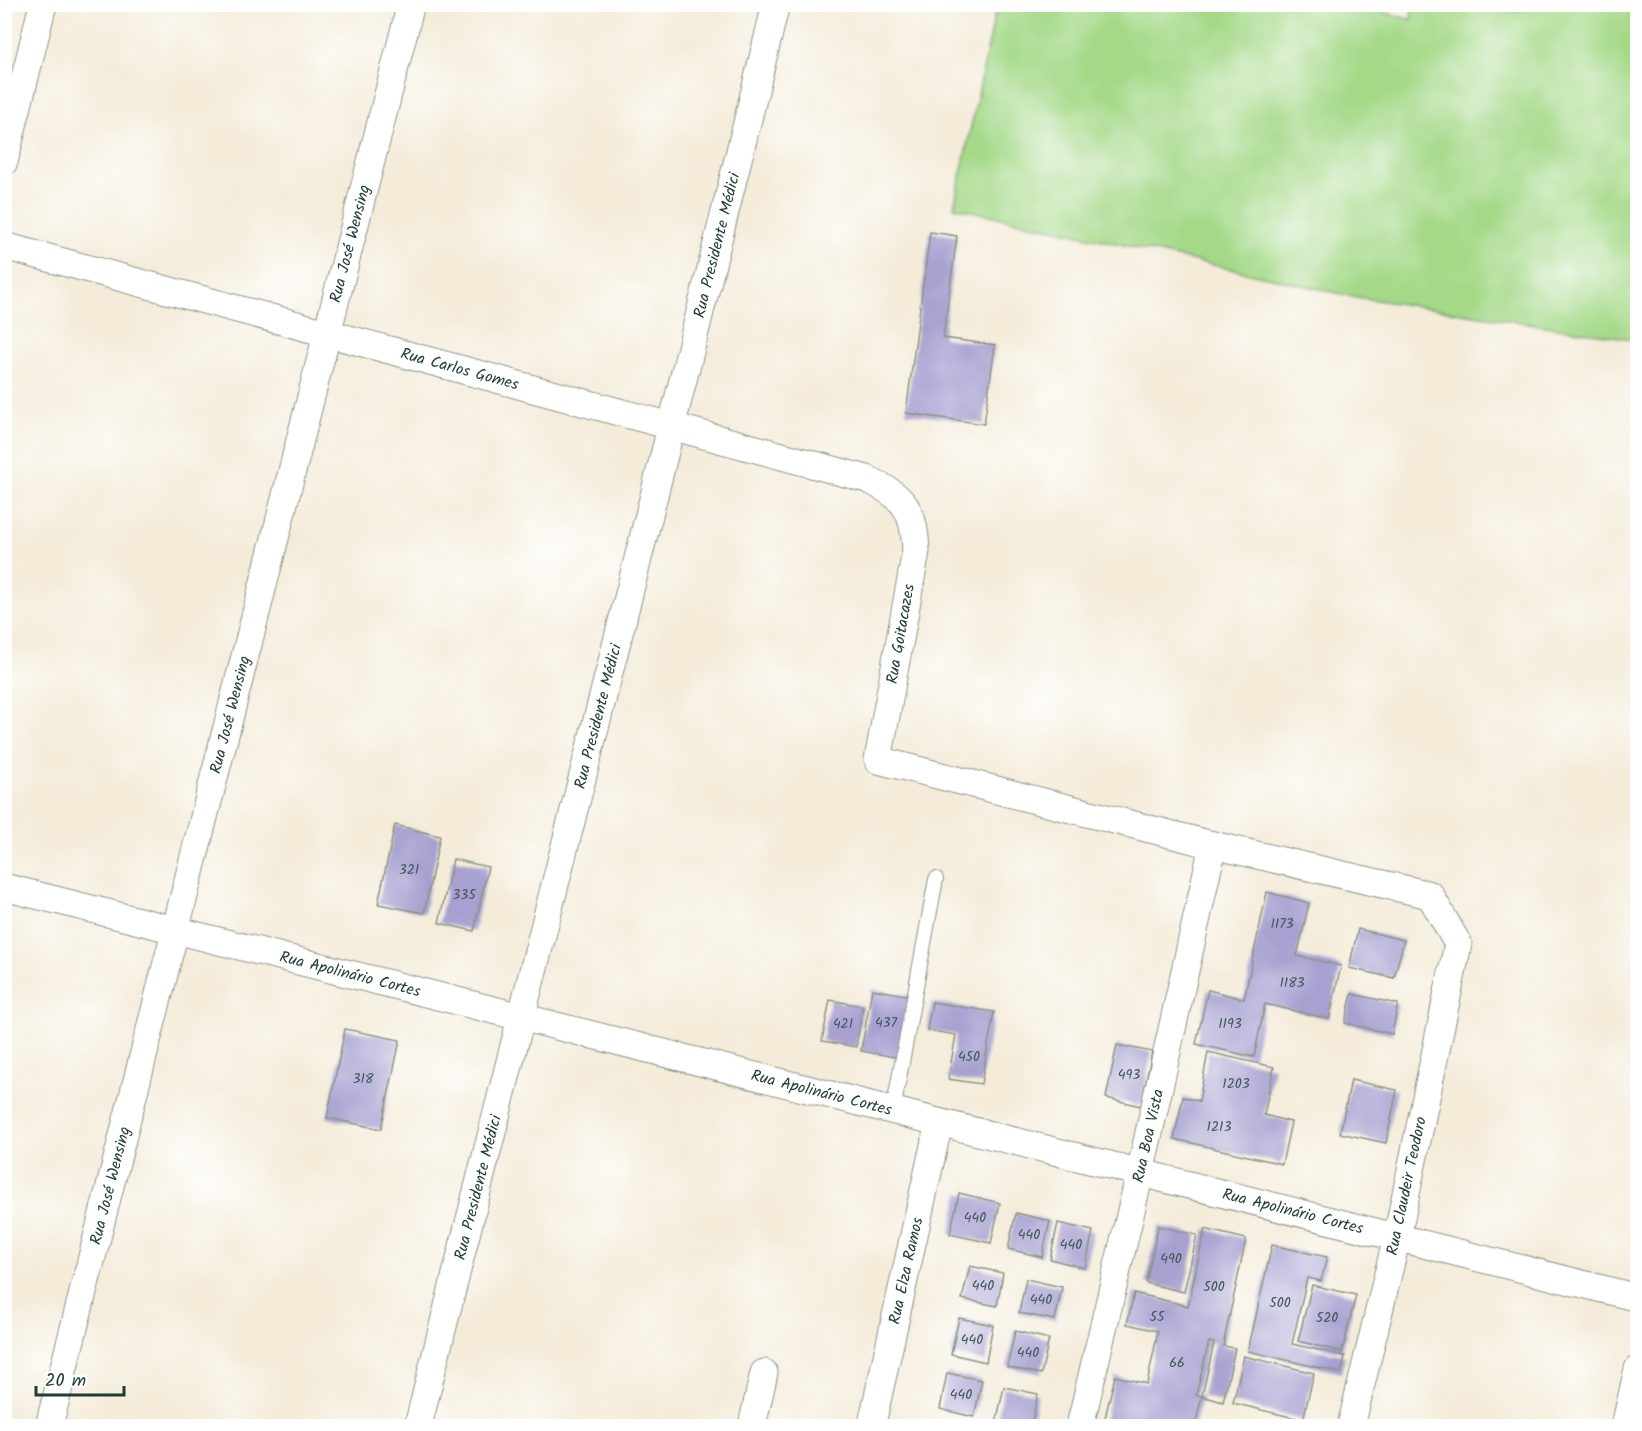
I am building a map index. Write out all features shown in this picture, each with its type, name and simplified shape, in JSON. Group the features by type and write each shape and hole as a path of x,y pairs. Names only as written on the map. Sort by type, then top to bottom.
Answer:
{"street":[{"path":"4,162 44,4"},
{"name":"Rua José Wensing","path":"49,1426 173,930 328,335 411,4"},
{"name":"Rua Presidente Médici","path":"418,1426 520,1018 674,425 776,4"},
{"name":"Rua Carlos Gomes","path":"4,246 328,335 674,425 867,479 891,490 909,508"},
{"name":"Rua Goitacazes","path":"909,508 915,532 916,551 878,760 1213,845"},
{"name":"Rua Claudeir Teodoro","path":"1213,845 1430,895 1458,944 1396,1237 1351,1426"},
{"name":"Rua Boa Vista","path":"1080,1426 1140,1173 1213,845"},
{"name":"Rua Apolinário Cortes","path":"4,887 1638,1298"},
{"name":"Rua Elza Ramos","path":"873,1419 939,1123"},
{"path":"1625,1426 1638,1369"},
{"path":"752,1426 764,1373"}],"lane":[{"path":"893,1111 936,879"}],"green space":[{"path":"1353,4 1412,20 1411,5 1637,5 1637,340 1351,296 954,207 997,5"}],"building":[{"path":"930,232 957,236 943,338 995,345 984,424 906,413"},
{"path":"395,825 440,836 424,913 378,904"},
{"path":"453,859 488,867 474,931 439,923"},
{"path":"1267,892 1309,903 1297,956 1341,966 1329,1019 1265,1004 1254,1057 1196,1044 1208,990 1244,999"},
{"path":"1358,929 1404,940 1394,978 1349,968"},
{"path":"872,989 911,996 900,1058 861,1051"},
{"path":"1352,994 1398,1004 1392,1034 1345,1023"},
{"path":"830,1000 863,1006 856,1047 822,1041"},
{"path":"932,1002 994,1012 981,1084 948,1079 956,1035 927,1030"},
{"path":"345,1029 400,1040 381,1129 327,1118"},
{"path":"1117,1045 1152,1052 1141,1106 1106,1098"},
{"path":"1208,1052 1274,1067 1264,1115 1291,1122 1282,1164 1174,1139 1183,1097 1199,1101"},
{"path":"1351,1080 1397,1090 1386,1143 1340,1133"},
{"path":"959,1193 1000,1203 991,1243 950,1234"},
{"path":"1016,1213 1050,1221 1042,1257 1008,1249"},
{"path":"1058,1223 1093,1231 1085,1268 1050,1259"},
{"path":"1158,1226 1197,1235 1184,1292 1146,1283"},
{"path":"1205,1229 1246,1239 1223,1346 1235,1348 1223,1402 1202,1396 1195,1426 1103,1426 1115,1376 1147,1384 1158,1331 1127,1324 1134,1293 1188,1306","holes":["1209,1342 1214,1343 1202,1396 1196,1395"]},
{"path":"1272,1245 1327,1257 1321,1281 1307,1278 1292,1344 1345,1356 1341,1373 1248,1351"},
{"path":"970,1266 1003,1273 997,1306 962,1299"},
{"path":"1026,1279 1062,1287 1055,1320 1019,1313"},
{"path":"1312,1285 1356,1295 1342,1352 1298,1341"},
{"path":"959,1318 993,1325 986,1362 951,1354"},
{"path":"1015,1331 1049,1339 1041,1374 1007,1367"},
{"path":"1244,1356 1314,1373 1303,1420 1233,1403"},
{"path":"947,1373 982,1380 974,1417 940,1409"},
{"path":"1004,1387 1038,1394 1031,1426 996,1423"}]}
